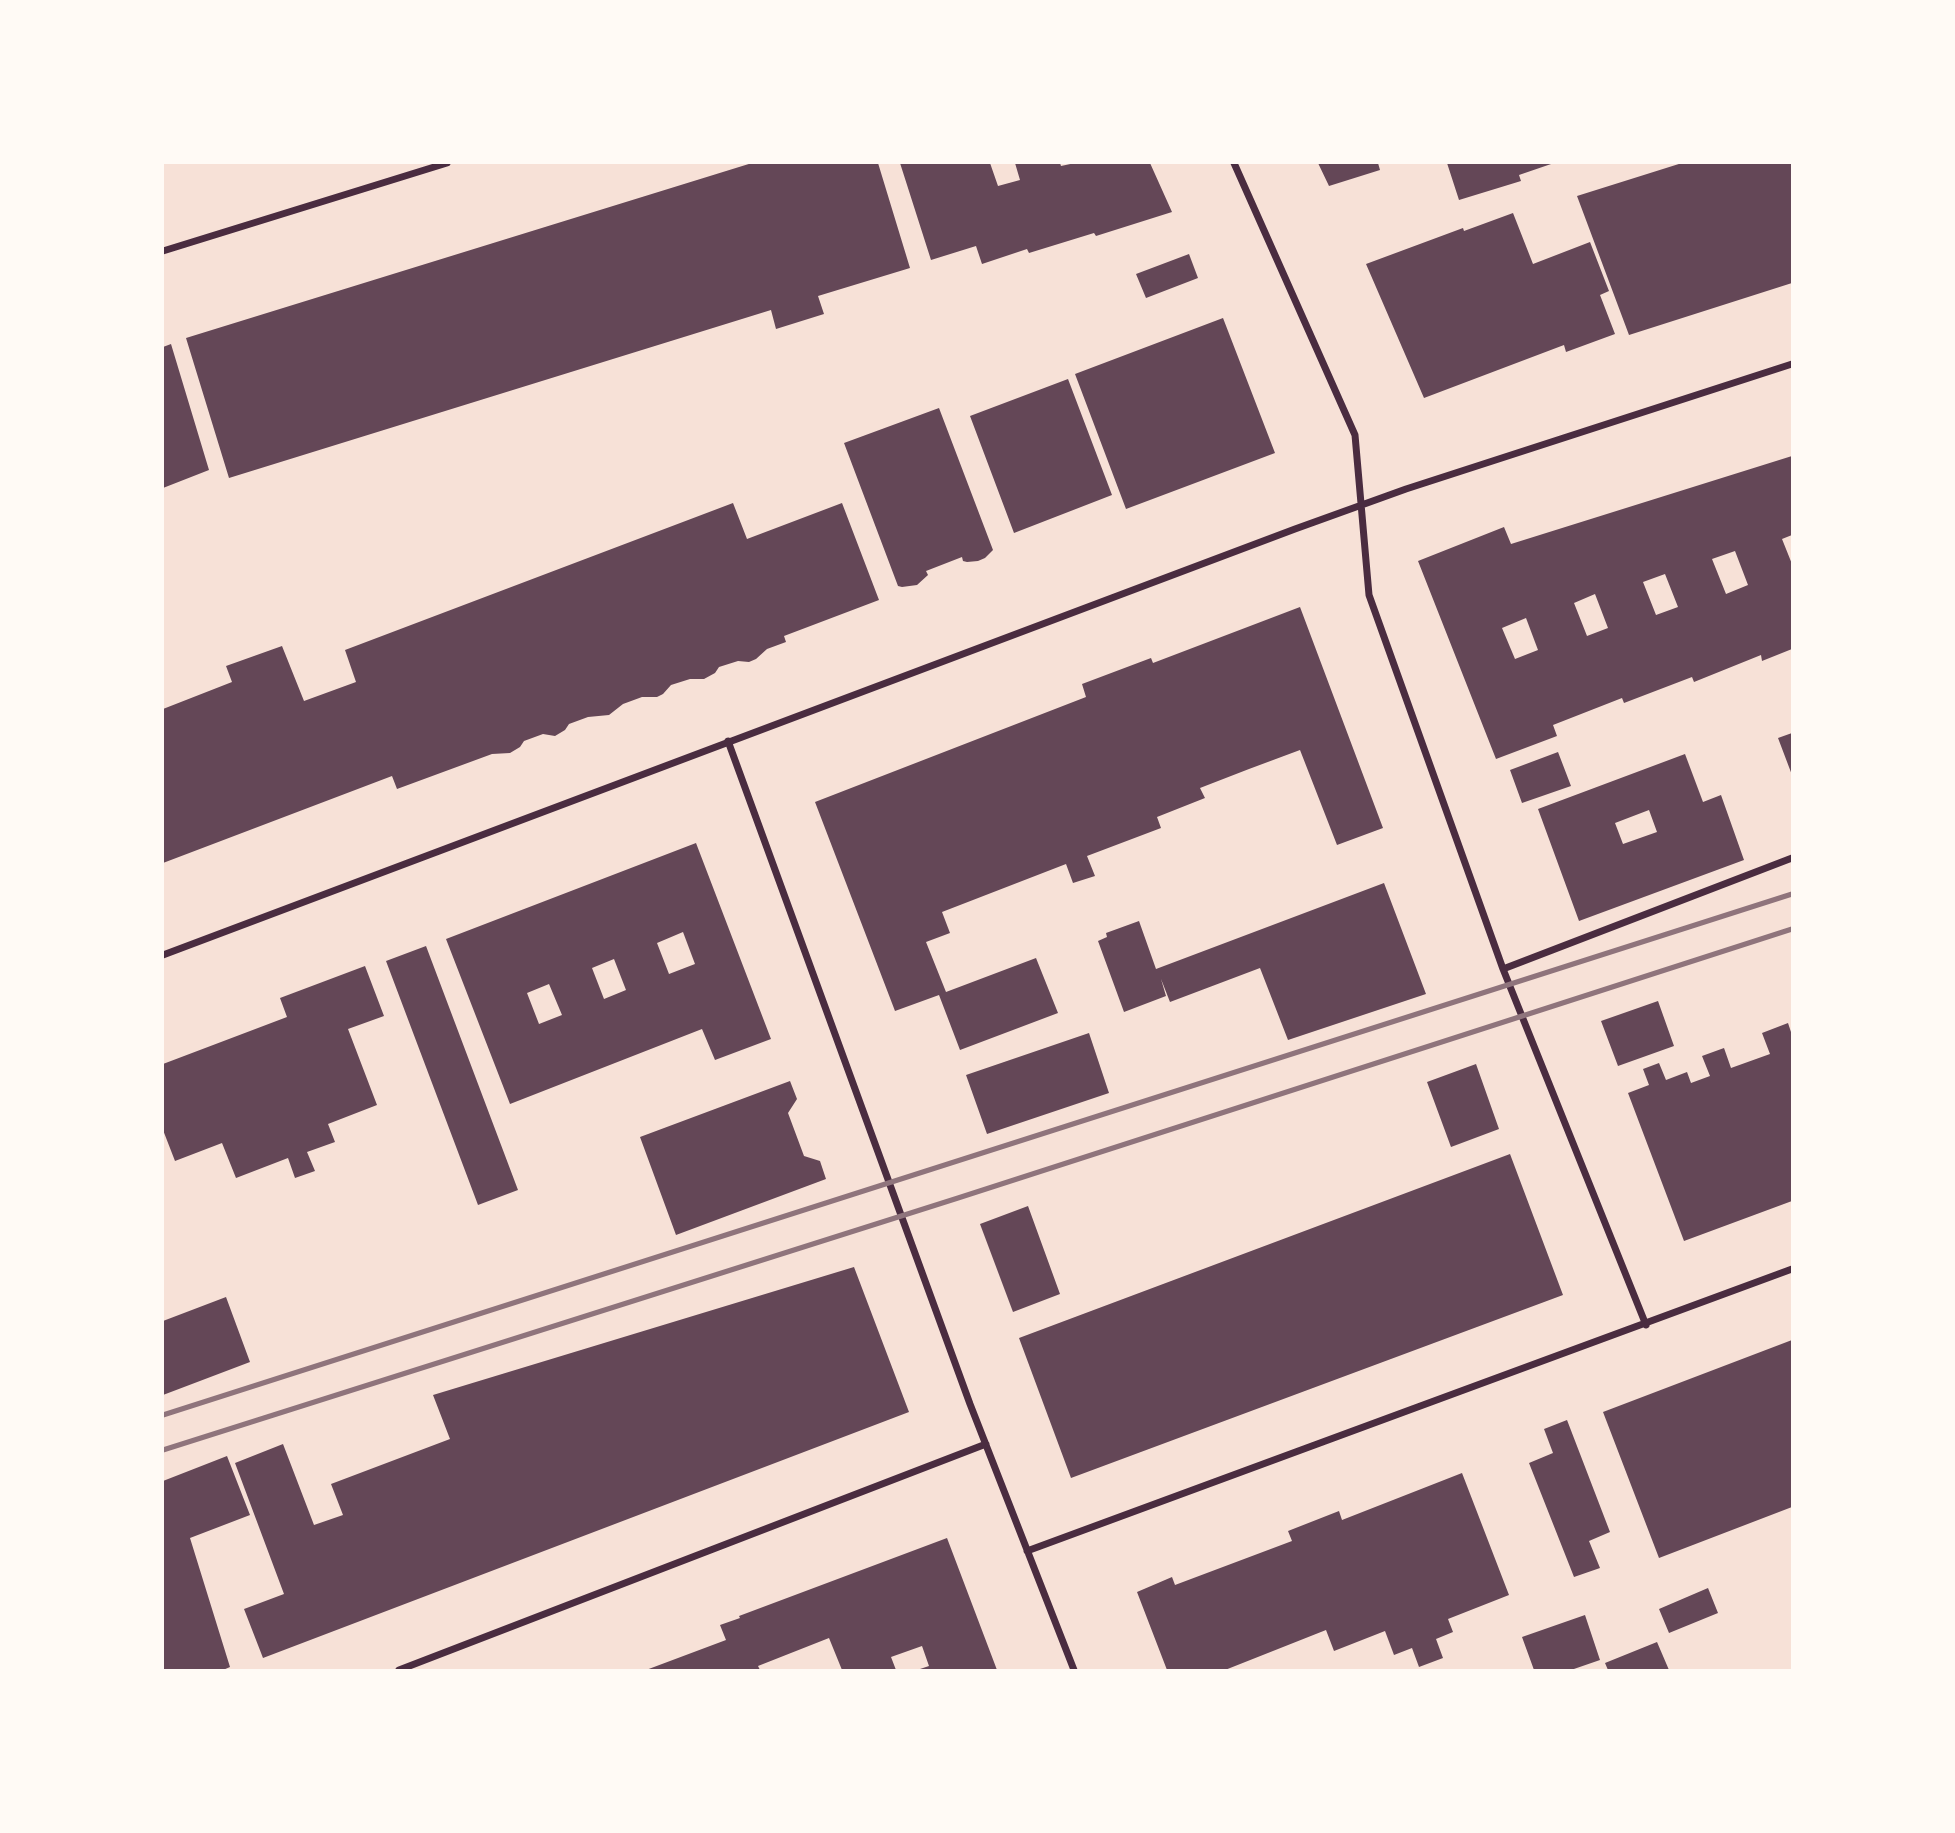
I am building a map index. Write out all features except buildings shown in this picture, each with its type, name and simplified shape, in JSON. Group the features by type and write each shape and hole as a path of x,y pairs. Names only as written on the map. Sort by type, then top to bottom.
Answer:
{"street":[{"path":"163,251 446,163"},
{"path":"1234,163 1355,435 1369,595 1503,970 1646,1325"},
{"path":"163,955 1361,505 1792,364"},
{"path":"727,741 986,1444 1074,1670"},
{"path":"1503,970 1792,858"},
{"path":"1027,1551 1792,1269"},
{"path":"399,1670 986,1444"}],"railway":[{"path":"163,1415 1792,894"},
{"path":"163,1450 958,1198 1792,929"}]}
